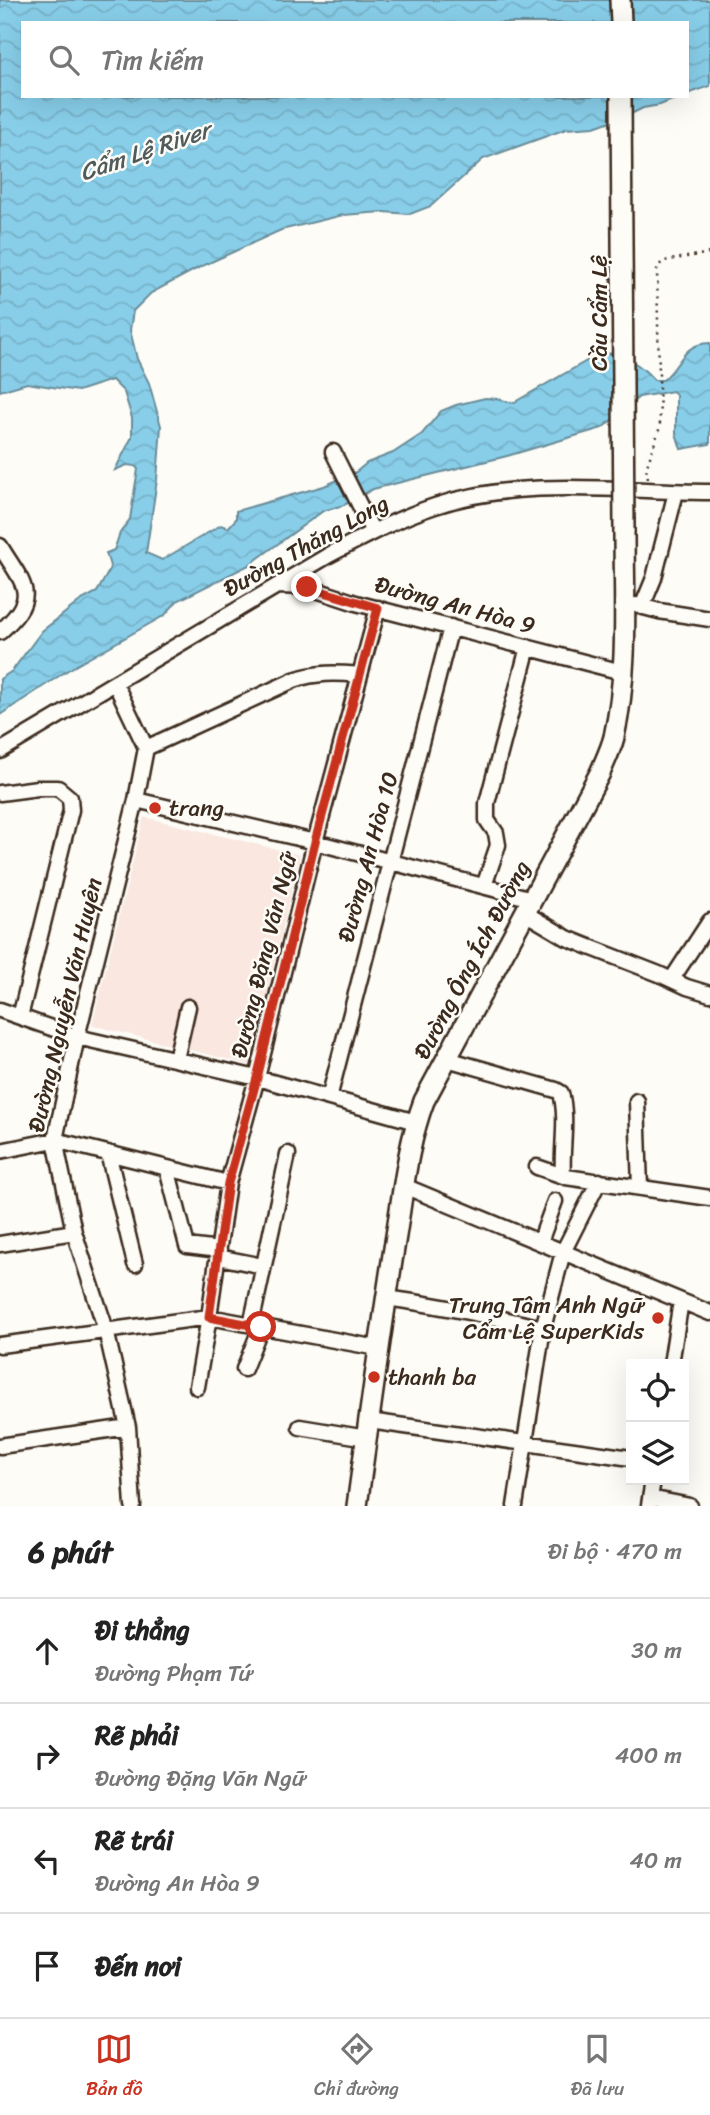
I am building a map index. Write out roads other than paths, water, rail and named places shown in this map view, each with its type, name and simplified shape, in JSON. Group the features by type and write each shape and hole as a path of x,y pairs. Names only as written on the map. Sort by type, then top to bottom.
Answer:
{"main road":[{"path":"620,0 621,21"},
{"name":"Cầu Cẩm Lệ","path":"621,98 624,530"},
{"name":"Đường Ông Ích Đường","path":"358,1506 378,1348 409,1150 416,1122 424,1101 600,773 613,740 633,604 624,530"}],"street":[{"path":"333,452 373,532"},
{"name":"Đường Thăng Long","path":"0,751 277,585 373,532 435,506 499,492 564,488 710,492"},
{"path":"676,492 654,578 633,604 710,619"},
{"path":"0,546 23,584 26,595 19,612 0,632"},
{"name":"Đường An Hòa 9","path":"277,585 307,587 622,672"},
{"name":"Đường Đặng Văn Ngữ","path":"197,1387 228,1183 378,608"},
{"name":"Đường An Hòa 10","path":"328,1098 451,627"},
{"path":"484,886 498,845 496,833 487,820 487,803 528,647"},
{"path":"115,683 146,748 294,680 309,675 331,673 360,675"},
{"name":"Đường Nguyễn Văn Huyên","path":"133,1506 128,1427 106,1330 74,1232 55,1140 146,748"},
{"path":"0,793 58,788 70,798 71,810 20,1017"},
{"path":"136,800 315,842 484,886 529,906 567,938 710,994"},
{"path":"672,979 710,921"},
{"path":"176,1059 188,1007"},
{"path":"0,1010 77,1037 257,1078 416,1122"},
{"path":"447,1059 559,1091 562,1096 564,1120 561,1156 563,1175"},
{"path":"637,1101 640,1188"},
{"path":"0,1151 55,1140 228,1183"},
{"path":"108,1153 135,1264"},
{"path":"244,1369 256,1326 263,1266 288,1154"},
{"path":"537,1167 563,1175 710,1198"},
{"path":"167,1168 187,1246 263,1266"},
{"path":"516,1506 543,1328 563,1252 599,1181"},
{"path":"404,1186 710,1314"},
{"path":"540,1242 555,1201"},
{"path":"0,1244 74,1232"},
{"path":"386,1298 477,1313 543,1328"},
{"path":"672,1359 681,1301"},
{"path":"0,1345 209,1317 378,1348"},
{"path":"0,1446 128,1427"},
{"path":"300,1427 525,1443 626,1457"},
{"path":"649,1502 690,1506"}],"water":[{"name":"Cẩm Lệ River","path":"0,0 710,0 710,86 689,93 689,21 21,21 21,98 677,98 594,127 566,129 483,159 431,206 410,214 383,212 343,215 281,230 151,293 133,311 130,330 137,359 149,383 161,426 157,480 146,553 162,560 221,525 228,528 236,519 236,511 324,486 356,472 367,463 393,453 422,434 441,411 485,398 513,403 599,354 615,354 636,364 654,380 663,380 687,351 700,344 710,343 710,444 681,449 676,433 676,395 673,391 639,397 602,428 507,456 373,489 344,505 323,511 249,565 177,601 165,615 68,670 0,715 0,679 12,671 42,631 80,601 97,592 109,571 106,553 114,550 120,533 130,519 138,469 127,465 115,470 132,437 132,418 124,392 112,380 78,391 27,383 0,391"}],"place":[{"name":"trang","path":"155,808"},
{"name":"Trung Tâm Anh Ngữ Cẩm Lệ SuperKids","path":"658,1318"},
{"name":"thanh ba","path":"374,1377"}]}
